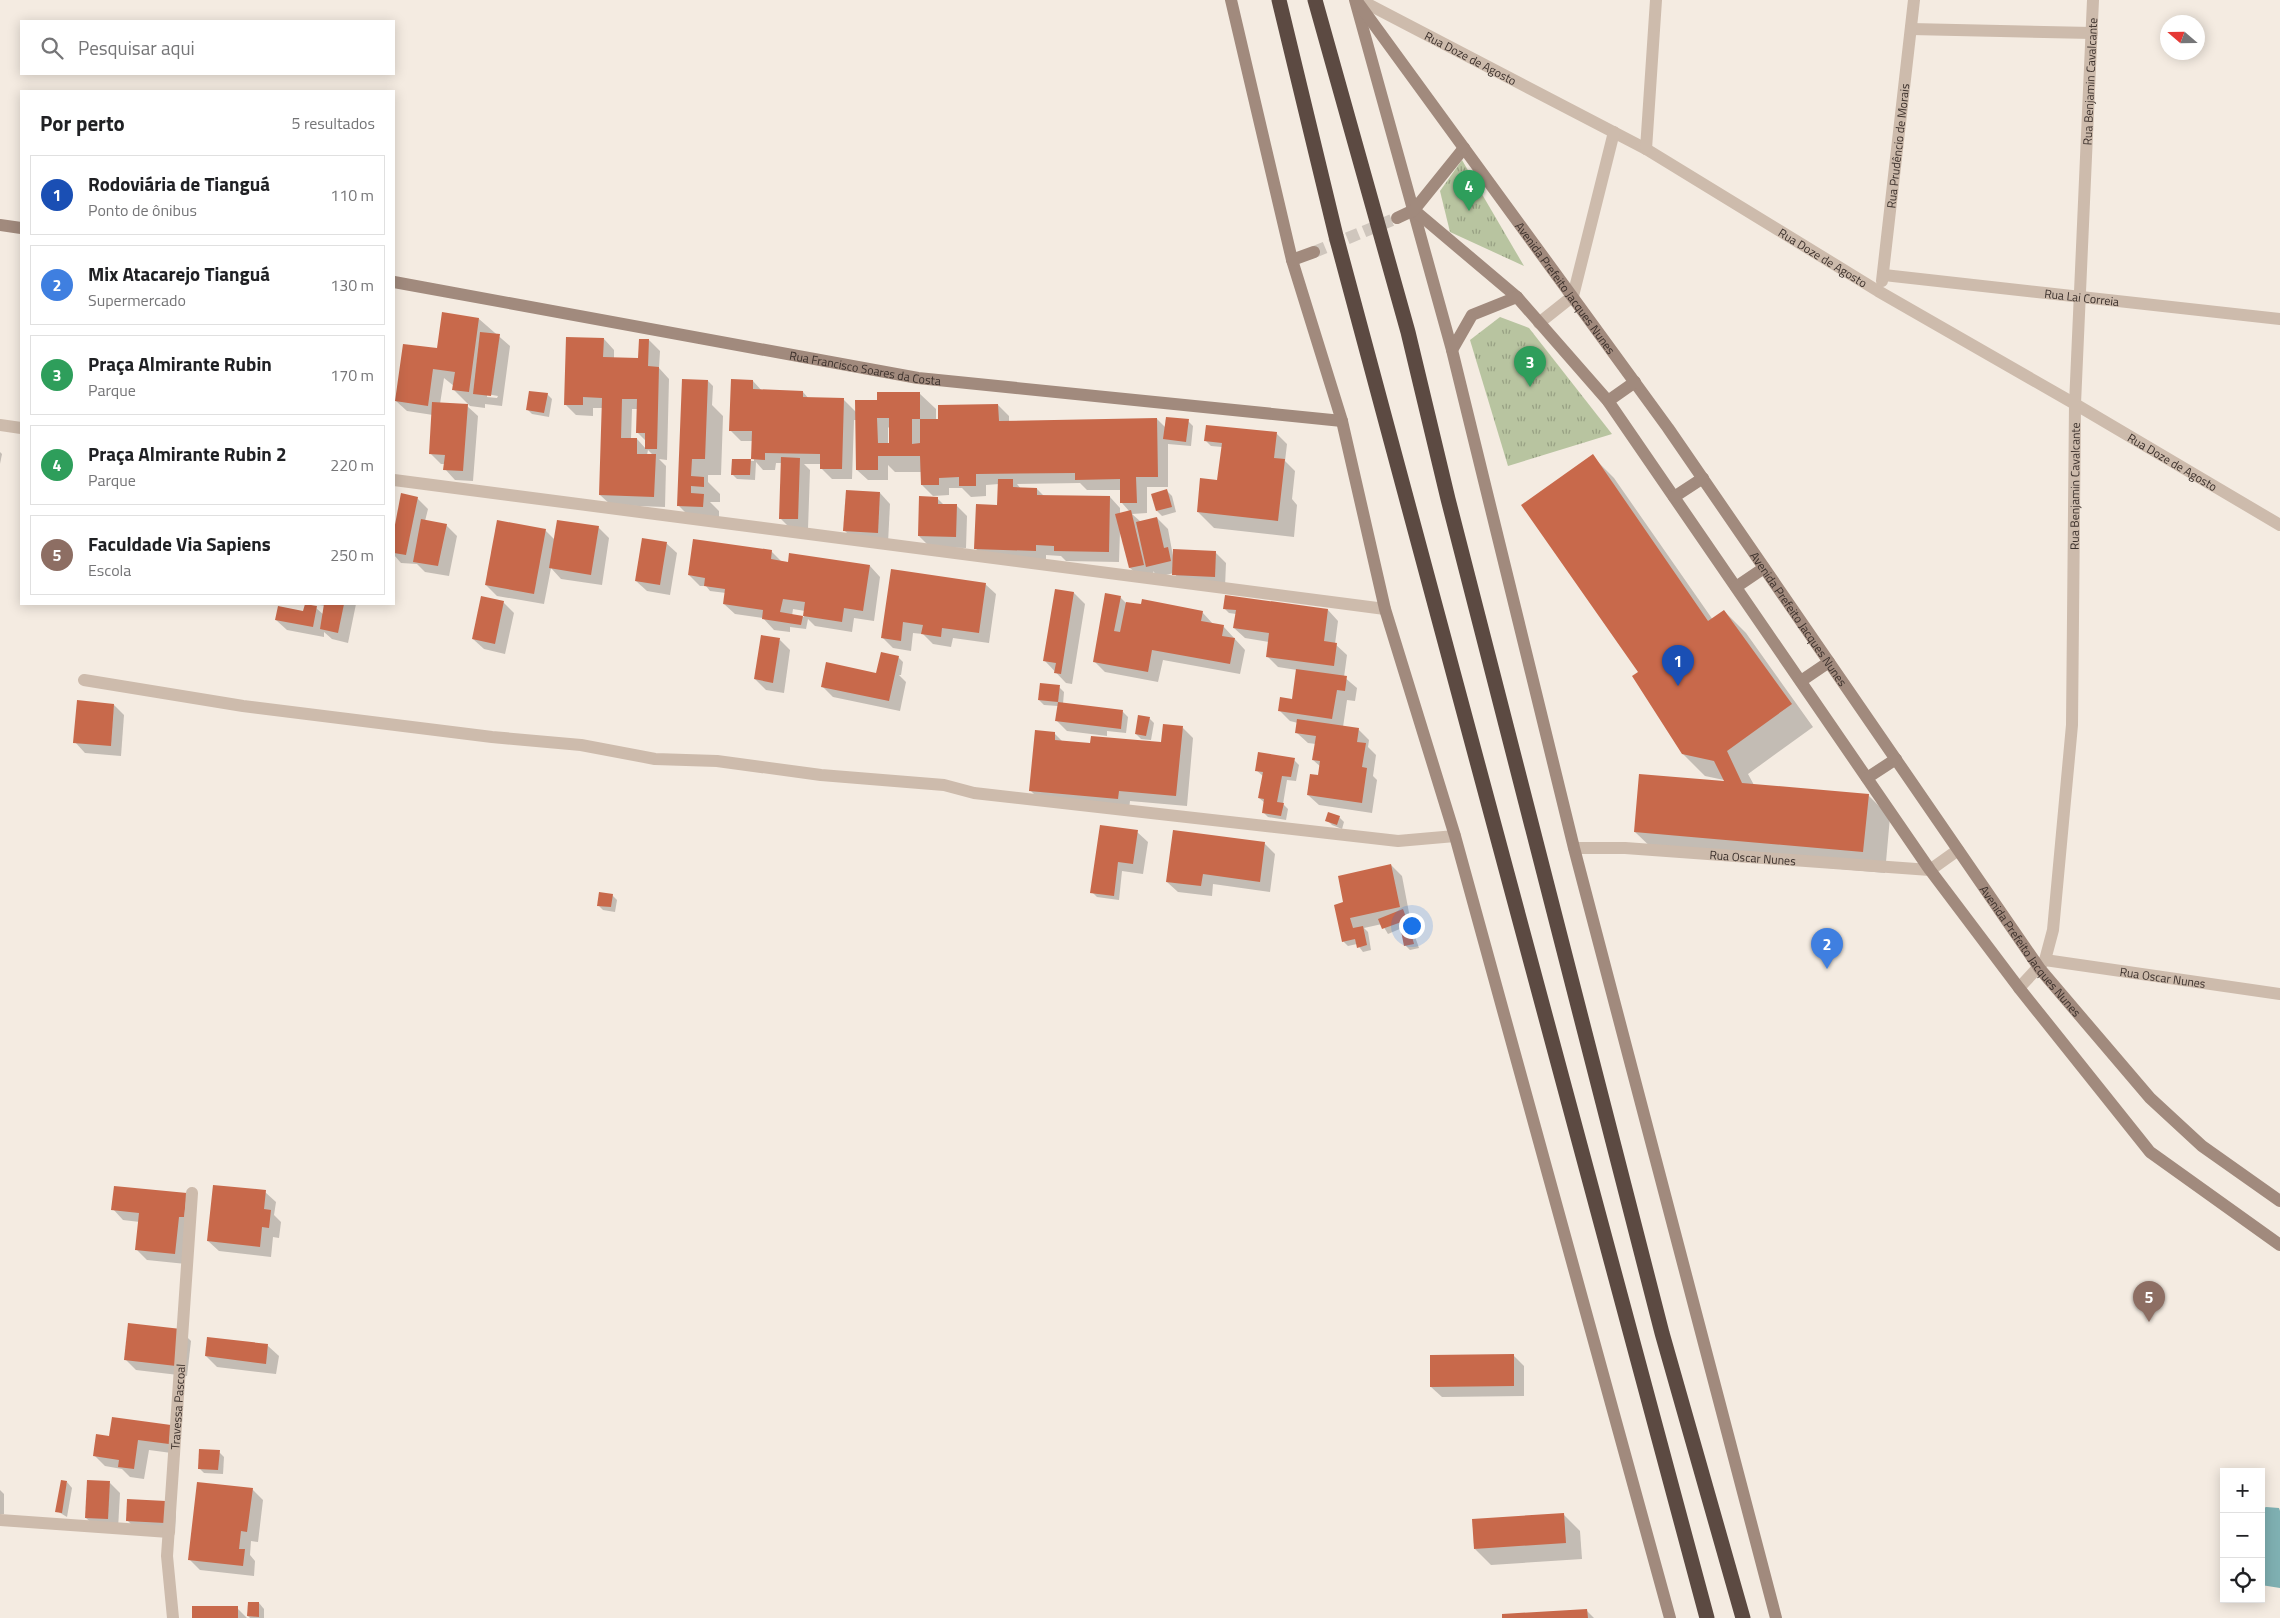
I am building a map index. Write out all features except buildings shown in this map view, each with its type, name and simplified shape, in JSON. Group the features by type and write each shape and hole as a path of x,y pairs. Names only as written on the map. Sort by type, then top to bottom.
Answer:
{"highway":[{"path":"1279,0 1336,236 1707,1618"},
{"path":"1315,0 1408,332 1448,499 1662,1333 1744,1618"}],"main road":[{"path":"1231,0 1292,260 1342,421 1385,609 1455,836 1670,1618"},
{"path":"1355,0 1452,350 1574,848 1776,1618"},
{"name":"Avenida Prefeito Jacques Nunes","path":"1355,0 1636,382 1958,850 2043,965 2150,1098 2202,1146 2280,1201"},
{"path":"1397,218 1414,210 1464,148"},
{"path":"1414,210 1517,297 1608,401 1930,870 2019,988 2150,1152 2280,1245"},
{"path":"0,225 20,228"},
{"path":"1292,260 1314,252"},
{"name":"Rua Francisco Soares da Costa","path":"395,282 918,378 1342,421"},
{"path":"1452,350 1472,315 1517,297"},
{"path":"1608,401 1636,382"},
{"path":"1674,497 1702,478"},
{"path":"1736,587 1764,568"},
{"path":"1800,681 1829,662"},
{"path":"1867,778 1896,759"}],"street":[{"name":"Rua Doze de Agosto","path":"1360,0 1646,149 1878,291 2280,525"},
{"path":"1646,149 1656,0"},
{"name":"Rua Prudêncio de Morais","path":"1878,291 1884,275 1914,0"},
{"name":"Rua Benjamin Cavalcante","path":"2043,965 2053,930 2072,725 2075,404 2093,0"},
{"path":"1911,29 2092,33"},
{"path":"1539,322 1573,296 1614,132"},
{"name":"Rua Lai Correia","path":"1884,275 2280,319"},
{"path":"0,424 20,428"},
{"path":"395,480 1385,609"},
{"path":"84,680 252,707 492,737 581,745 656,759 717,761 821,775 944,785 974,793 1398,841 1455,836"},
{"name":"Rua Oscar Nunes","path":"1574,848 1626,848 1930,870"},
{"path":"1930,870 1958,850"},
{"path":"2019,988 2043,965"},
{"name":"Rua Oscar Nunes","path":"2043,965 2280,994"},
{"name":"Travessa Pascoal","path":"173,1618 167,1556 192,1193"},
{"path":"0,1520 169,1532"}],"green space":[{"path":"1462,160 1524,266 1450,232 1440,191"},
{"path":"1500,317 1529,328 1612,434 1508,466 1470,340"}],"water":[{"path":"2265,1508 2279,1508 2280,1511 2280,1588 2265,1586"}],"tunnel":[{"path":"1314,252 1397,218"}],"place":[{"name":"Praça Almirante Rubin 2","path":"1469,211"},
{"name":"Praça Almirante Rubin","path":"1530,387"},
{"name":"Rodoviária de Tianguá","path":"1678,686"},
{"name":"Mix Atacarejo Tianguá","path":"1827,969"},
{"name":"Faculdade Via Sapiens","path":"2149,1322"}]}
